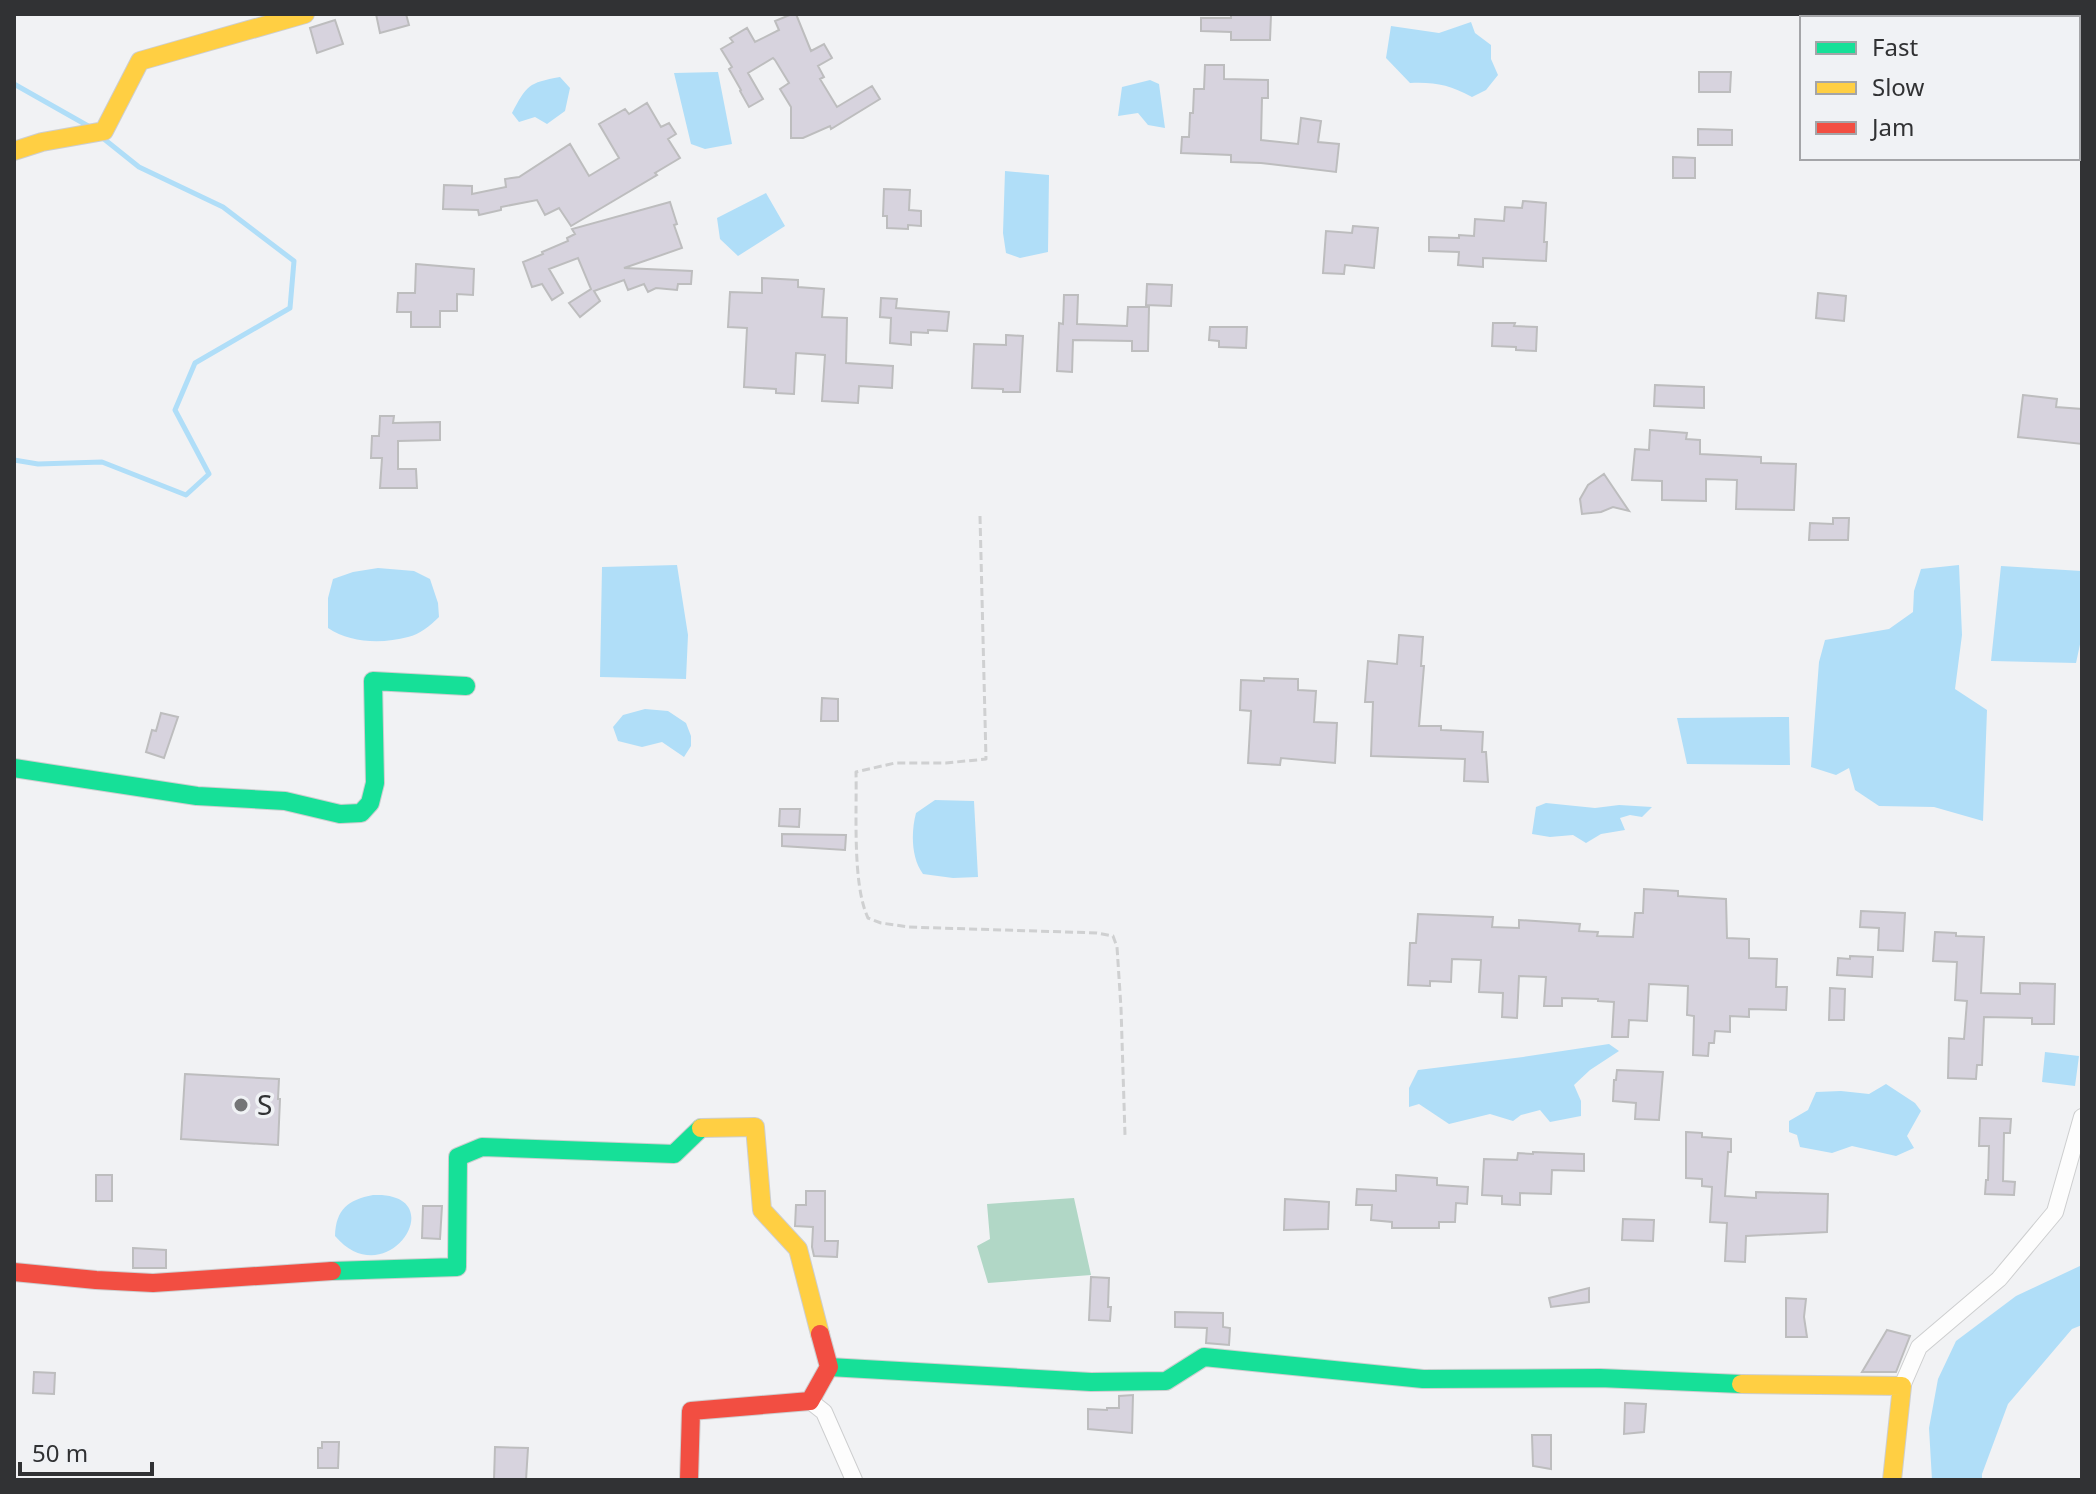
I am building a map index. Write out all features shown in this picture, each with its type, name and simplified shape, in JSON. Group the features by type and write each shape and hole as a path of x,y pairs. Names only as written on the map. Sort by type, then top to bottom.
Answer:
{"street":[{"path":"14,151 42,142 104,131 140,61 305,14"},
{"path":"14,768 197,796 285,801 340,814 361,813 370,803 375,783 373,681 466,686"},
{"path":"1892,1480 1902,1386 1919,1347 1999,1279 2055,1212 2082,1117"},
{"path":"14,1272 153,1283 321,1271 457,1267 458,1157 482,1147 674,1154 700,1128 755,1127 762,1210 798,1249 829,1367 810,1401"},
{"path":"829,1367 1091,1382 1166,1381 1204,1357 1423,1379 1600,1378 1769,1385 1902,1386"},
{"path":"689,1480 691,1411 810,1401 824,1412 854,1480"}],"path":[{"path":"980,516 986,759 895,763 856,772 862,906 868,918 909,927 1113,936 1117,947 1121,1008 1125,1135"}],"green space":[{"path":"1074,1198 1091,1275 988,1283 977,1246 990,1239 987,1204"}],"water":[{"path":"1471,22 1475,33 1491,45 1491,59 1498,75 1486,90 1472,97 1442,85 1410,83 1386,58 1391,26 1439,33"},
{"path":"718,72 732,144 705,149 691,144 674,73"},
{"path":"560,77 570,88 565,111 547,124 535,117 519,122 512,113 525,91 541,81"},
{"path":"1150,80 1159,84 1165,128 1148,125 1138,113 1118,116 1122,87"},
{"path":"1005,171 1049,175 1048,252 1020,258 1006,253 1003,233"},
{"path":"766,193 785,226 738,256 720,239 717,218"},
{"path":"677,565 688,635 686,679 600,677 602,567"},
{"path":"1959,565 1962,635 1955,689 1987,710 1983,821 1934,807 1879,806 1855,790 1849,768 1836,775 1811,767 1819,662 1825,640 1889,629 1913,612 1914,591 1921,569"},
{"path":"2001,566 2082,571 2082,635 2076,663 1991,661"},
{"path":"378,568 414,571 430,579 439,617 417,634 388,641 346,637 328,628 328,598 333,579"},
{"path":"645,709 668,711 686,723 691,746 684,757 662,742 642,747 618,741 613,727 623,715"},
{"path":"1789,717 1790,765 1687,764 1677,718"},
{"path":"935,800 974,801 978,877 923,874 919,868 913,845 916,813"},
{"path":"1546,803 1595,808 1619,805 1652,807 1642,817 1630,815 1620,818 1625,830 1601,834 1586,843 1573,835 1550,837 1532,834 1536,807"},
{"path":"1609,1044 1619,1051 1574,1085 1581,1101 1581,1116 1550,1122 1540,1110 1521,1115 1513,1121 1490,1114 1449,1124 1419,1104 1409,1107 1409,1088 1418,1070"},
{"path":"2045,1052 2079,1056 2075,1086 2042,1082"},
{"path":"1886,1084 1915,1103 1921,1111 1907,1136 1914,1148 1896,1156 1852,1146 1832,1153 1800,1147 1797,1135 1789,1132 1789,1121 1808,1110 1816,1092 1869,1094"},
{"path":"373,1195 397,1198 409,1208 411,1223 405,1237 392,1249 375,1255 355,1252 335,1236 338,1219 345,1207"},
{"path":"2082,1265 2082,1325 2072,1329 2008,1404 1982,1480 1932,1480 1929,1428 1938,1379 1956,1341 2016,1296"}],"building":[{"path":"376,14 406,14 409,25 380,33"},
{"path":"796,14 811,51 824,44 832,58 818,66 824,77 820,79 837,107 872,86 880,99 831,129 830,126 803,138 791,138 791,107 780,89 789,83 775,60 773,58 748,73 763,99 749,107 721,49 733,42 730,38 747,28 755,42 779,30 775,21"},
{"path":"1231,14 1271,15 1270,40 1231,40 1231,32 1201,31 1201,18 1231,18"},
{"path":"335,20 343,44 317,53 310,28"},
{"path":"1205,65 1224,65 1224,79 1268,80 1268,98 1262,98 1261,140 1298,144 1301,118 1321,121 1318,142 1339,144 1336,172 1231,162 1231,155 1181,153 1182,137 1189,137 1194,89 1204,89"},
{"path":"1699,72 1731,72 1730,92 1699,92"},
{"path":"647,103 661,127 669,123 676,134 668,139 680,158 571,226 559,208 545,215 537,200 479,215 478,210 443,209 444,185 472,186 472,194 506,187 505,179 519,177 570,144 589,176 619,158 599,124 625,109 629,114"},
{"path":"1698,129 1732,130 1732,145 1698,145"},
{"path":"1673,157 1695,158 1695,178 1673,178"},
{"path":"884,189 910,190 909,210 921,211 921,226 887,228 887,216 883,216"},
{"path":"1523,201 1546,203 1546,261 1483,258 1483,267 1458,265 1459,252 1429,251 1429,237 1474,236 1475,219 1504,221 1505,207 1522,208"},
{"path":"670,202 682,248 624,268 692,271 691,284 678,284 677,290 656,288 648,292 644,284 628,290 624,280 594,291 600,301 580,317 569,303 591,289 578,258 549,269 563,293 552,300 542,284 532,287 523,262 568,241 567,238 575,234 572,229"},
{"path":"1353,226 1378,228 1374,268 1345,265 1344,274 1323,273 1326,231 1352,233"},
{"path":"416,264 474,269 473,295 457,294 457,311 440,311 440,327 411,327 411,312 397,312 398,293 415,293"},
{"path":"762,278 798,280 798,287 824,289 822,317 847,318 846,363 893,366 892,388 859,386 858,403 822,401 825,355 796,353 794,394 776,393 776,389 744,387 747,328 728,327 730,292 762,293"},
{"path":"1147,284 1172,285 1171,306 1146,305"},
{"path":"1818,293 1846,296 1844,321 1816,318"},
{"path":"1064,295 1078,295 1077,324 1127,326 1128,307 1149,307 1148,351 1132,351 1132,341 1073,340 1072,372 1057,371 1059,323 1063,324"},
{"path":"881,298 897,299 896,308 949,312 947,331 911,332 911,345 890,343 891,318 880,317"},
{"path":"1493,323 1537,327 1536,351 1492,346"},
{"path":"1210,327 1247,327 1246,348 1219,347 1219,341 1209,340"},
{"path":"1006,335 1023,336 1020,392 972,388 974,344 1006,345"},
{"path":"1655,385 1704,387 1704,408 1654,406"},
{"path":"2023,395 2057,399 2056,407 2082,409 2082,444 2018,437"},
{"path":"380,416 394,416 393,423 440,422 440,440 398,441 398,469 416,469 417,488 380,488 382,458 371,458 372,436 379,436"},
{"path":"1650,430 1687,433 1686,439 1700,440 1700,454 1761,457 1761,463 1796,464 1794,510 1736,509 1737,480 1706,479 1706,501 1662,500 1662,481 1632,480 1635,449 1649,450"},
{"path":"1604,474 1629,511 1613,507 1582,514 1580,499 1588,485"},
{"path":"1833,518 1849,518 1848,540 1809,540 1810,523 1833,524"},
{"path":"1399,635 1423,637 1419,726 1483,732 1482,752 1486,752 1488,782 1464,781 1465,759 1371,756 1373,702 1365,702 1368,661 1397,664"},
{"path":"1264,678 1298,679 1298,690 1316,691 1314,722 1337,723 1335,763 1281,758 1280,765 1248,763 1251,711 1240,710 1241,680 1264,681"},
{"path":"822,698 838,699 838,721 821,721"},
{"path":"161,713 178,717 164,758 146,752"},
{"path":"780,809 800,809 799,827 779,826"},
{"path":"782,834 846,835 845,850 782,846"},
{"path":"1644,889 1678,891 1678,896 1726,899 1727,938 1749,939 1749,958 1777,959 1776,987 1787,987 1786,1010 1749,1009 1749,1017 1730,1016 1730,1032 1715,1031 1714,1043 1709,1043 1708,1056 1693,1055 1694,1016 1687,1015 1688,986 1649,984 1647,1021 1629,1020 1628,1037 1612,1037 1614,1002 1562,998 1562,1006 1544,1006 1546,977 1519,976 1517,1018 1502,1017 1503,993 1479,992 1481,960 1452,959 1451,982 1430,981 1430,986 1408,985 1410,943 1416,943 1418,914 1493,917 1492,927 1519,928 1519,920 1580,924 1579,931 1598,932 1597,936 1633,937 1635,913 1643,913"},
{"path":"1861,911 1905,913 1903,951 1878,950 1879,928 1860,927"},
{"path":"1935,932 1984,937 1981,993 2020,994 2020,983 2055,984 2054,1024 2032,1024 2032,1018 1984,1017 1982,1065 1977,1065 1976,1079 1948,1078 1949,1038 1964,1039 1967,1001 1955,1000 1957,962 1933,961"},
{"path":"1850,956 1873,957 1872,977 1837,975 1838,958 1850,959"},
{"path":"1830,988 1845,989 1844,1020 1829,1020"},
{"path":"1617,1070 1663,1072 1659,1120 1635,1119 1636,1103 1613,1101"},
{"name":"S","path":"185,1074 279,1079 278,1145 181,1139"},
{"path":"1980,1118 2011,1119 2010,1133 2004,1133 2003,1181 2015,1182 2014,1195 1985,1194 1989,1146 1979,1146"},
{"path":"1686,1132 1702,1133 1702,1137 1731,1139 1725,1196 1756,1198 1756,1192 1828,1194 1827,1232 1746,1236 1745,1262 1725,1261 1727,1223 1710,1222 1712,1187 1702,1186 1702,1179 1686,1178"},
{"path":"1518,1153 1584,1154 1584,1171 1552,1170 1551,1194 1520,1193 1520,1205 1502,1204 1502,1196 1482,1195 1484,1159 1517,1160"},
{"path":"96,1175 112,1175 112,1201 96,1201"},
{"path":"1396,1175 1437,1178 1437,1185 1468,1187 1467,1204 1456,1203 1455,1222 1439,1222 1439,1228 1392,1228 1392,1222 1371,1220 1372,1205 1356,1205 1357,1189 1396,1191"},
{"path":"806,1191 825,1191 825,1241 838,1241 837,1257 814,1256 813,1227 795,1226 796,1205 806,1205"},
{"path":"1285,1199 1329,1202 1328,1229 1284,1230"},
{"path":"423,1206 442,1206 440,1239 422,1238"},
{"path":"1623,1219 1654,1220 1653,1241 1622,1240"},
{"path":"133,1248 166,1250 166,1268 133,1268"},
{"path":"1091,1277 1109,1278 1110,1321 1089,1320"},
{"path":"1589,1288 1589,1302 1551,1307 1549,1298"},
{"path":"1786,1298 1806,1299 1804,1317 1807,1337 1786,1337"},
{"path":"1175,1312 1223,1313 1223,1327 1230,1328 1229,1345 1206,1343 1207,1328 1175,1327"},
{"path":"1887,1330 1910,1336 1896,1372 1862,1372"},
{"path":"34,1372 55,1373 54,1394 33,1393"},
{"path":"1133,1395 1132,1433 1088,1429 1088,1409 1119,1408 1119,1396"},
{"path":"1625,1403 1646,1404 1644,1432 1624,1434"},
{"path":"1532,1435 1551,1435 1551,1469 1533,1466"},
{"path":"322,1442 339,1442 338,1468 318,1468 318,1448 322,1448"},
{"path":"495,1447 528,1448 526,1480 494,1480"}],"waterway":[{"path":"14,84 90,127"},
{"path":"14,460 38,464 102,462 186,495 209,474 175,410 195,363 290,308 294,261 223,207 139,167 104,139"}],"traffic: fast":[{"path":"14,768 197,796 285,801 340,814 361,813 370,803 375,783 373,681 466,686"},
{"path":"332,1271 457,1267 458,1157 482,1147 674,1154 701,1128"},
{"path":"829,1367 1091,1382 1166,1381 1204,1357 1423,1379 1600,1378 1741,1384"}],"traffic: slow":[{"path":"14,151 42,142 104,131 140,61 305,14"},
{"path":"701,1128 755,1127 762,1210 798,1249 820,1334"},
{"path":"1741,1384 1902,1386 1892,1480"}],"traffic: jam":[{"path":"14,1272 153,1283 332,1271"},
{"path":"689,1480 691,1411 810,1401 829,1367 820,1334"}],"place":[{"name":"S","path":"241,1105"}]}
